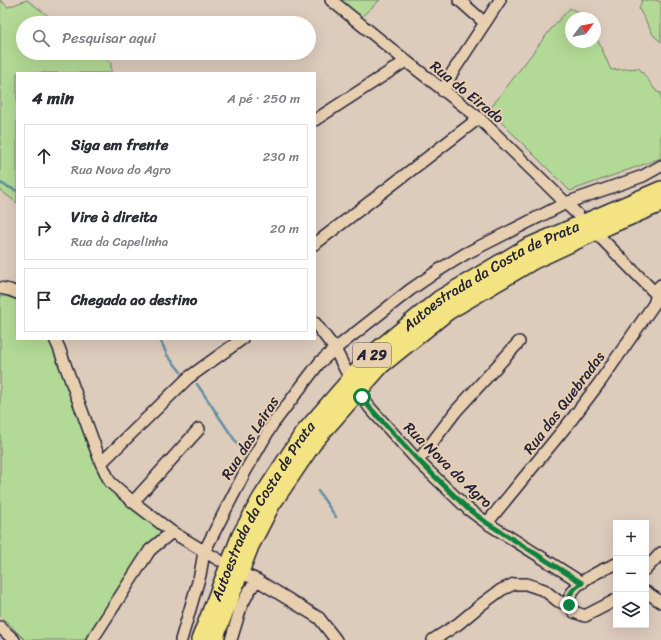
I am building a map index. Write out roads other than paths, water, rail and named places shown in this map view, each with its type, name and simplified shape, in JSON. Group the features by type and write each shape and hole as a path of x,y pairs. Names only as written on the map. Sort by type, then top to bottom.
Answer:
{"highway":[{"name":"Autoestrada da Costa de Prata","path":"200,640 242,535 261,499 304,433 372,355 440,299 526,248 661,190"},
{"name":"Autoestrada da Costa de Prata","path":"215,640 250,546 272,505 314,440 381,365 448,311 534,260 661,203"}],"street":[{"name":"Rua do Eirado","path":"331,0 406,62 479,118 578,215"},
{"path":"459,0 485,23"},
{"path":"443,90 452,73 500,0"},
{"path":"316,119 406,62"},
{"path":"316,243 479,118"},
{"name":"Rua das Leiras","path":"181,640 200,575 204,552 245,472 272,426 320,362 410,290 464,254 566,203 643,176 661,166"},
{"path":"601,238 659,298"},
{"name":"Rua das Quebradas","path":"487,523 572,419 659,298 659,287 661,285"},
{"path":"0,288 16,293"},
{"path":"316,323 335,349 346,370"},
{"path":"56,340 60,348 101,463 110,482 172,532 219,560"},
{"path":"101,463 188,378 241,340"},
{"path":"418,460 456,411 519,342"},
{"name":"Rua Nova do Agro","path":"362,397 370,408 418,460 468,509 487,523 582,583"},
{"path":"133,502 199,429"},
{"path":"92,640 150,550 172,532"},
{"path":"649,566 661,553"},
{"path":"613,566 594,575 574,589 568,600 569,605 574,612 585,616 613,602"},
{"path":"231,640 253,578 319,618 336,640"},
{"path":"433,640 458,624 502,590 514,584 526,584 544,590 558,601 569,605"},
{"path":"649,594 661,602"},
{"path":"0,627 14,640"}],"waterway":[{"path":"0,183 16,191"},
{"path":"160,340 167,355 181,372"},
{"path":"197,384 240,448"},
{"path":"318,491 336,517"}]}
